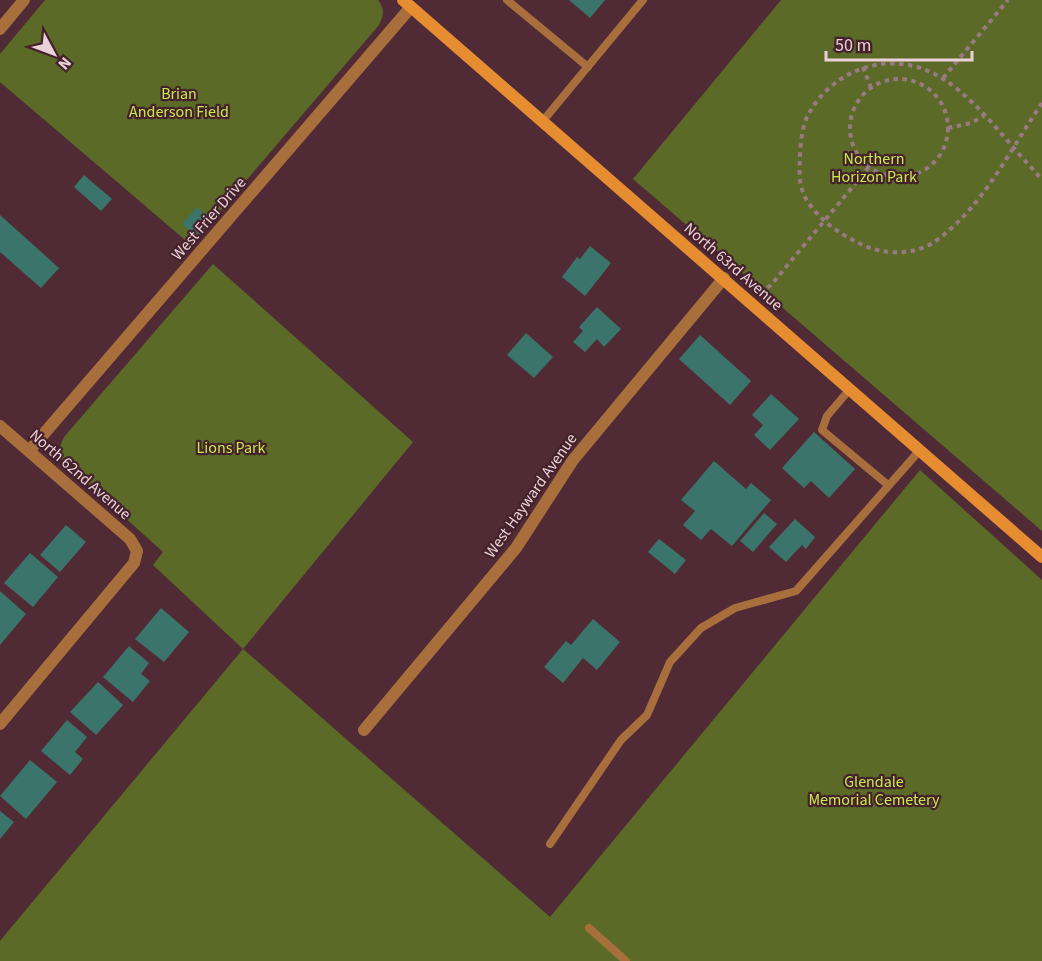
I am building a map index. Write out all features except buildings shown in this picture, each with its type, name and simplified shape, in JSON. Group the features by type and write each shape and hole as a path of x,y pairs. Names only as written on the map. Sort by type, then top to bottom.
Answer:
{"street":[{"path":"0,29 24,0"},
{"name":"North 63rd Avenue","path":"407,4 1042,557"},
{"name":"West Frier Drive","path":"29,451 407,4"},
{"name":"West Hayward Avenue","path":"364,730 516,548 573,460 724,279"},
{"name":"North 62nd Avenue","path":"0,426 130,539 137,551 134,563 0,724"}],"lane":[{"path":"507,0 588,67"},
{"path":"542,122 643,0"},
{"path":"850,389 827,416 822,430 888,485"},
{"path":"550,844 621,740 647,715 670,662 701,628 735,608 796,591 920,450"},
{"path":"589,927 626,961"}],"path":[{"path":"943,78 1008,0"},
{"path":"1042,103 1011,148 978,200 956,224 933,243 908,252 879,252 848,238 824,220 807,201 799,179 800,151 807,116 820,98 853,70 900,63 926,70 957,87 1011,148 1042,179"},
{"path":"863,67 872,88"},
{"path":"900,79 915,82 929,89 939,99 946,113 948,128 941,154 921,172 894,177 869,167 858,156 852,142 850,127 856,105 872,88 885,81 900,79"},
{"path":"948,128 971,123 984,117"},
{"path":"750,301 771,285 869,167"}],"green space":[{"name":"Brian Anderson Field","path":"45,0 378,0 383,12 379,25 191,245 0,82 0,54"},
{"name":"Northern Horizon Park","path":"781,0 1042,0 1042,531 633,179"},
{"name":"Lions Park","path":"213,264 413,442 243,649 153,565 163,552 59,458 57,453 64,437"},
{"name":"Glendale Memorial Cemetery","path":"920,470 1042,580 1042,961 0,961 0,941 243,649 550,917"}]}
